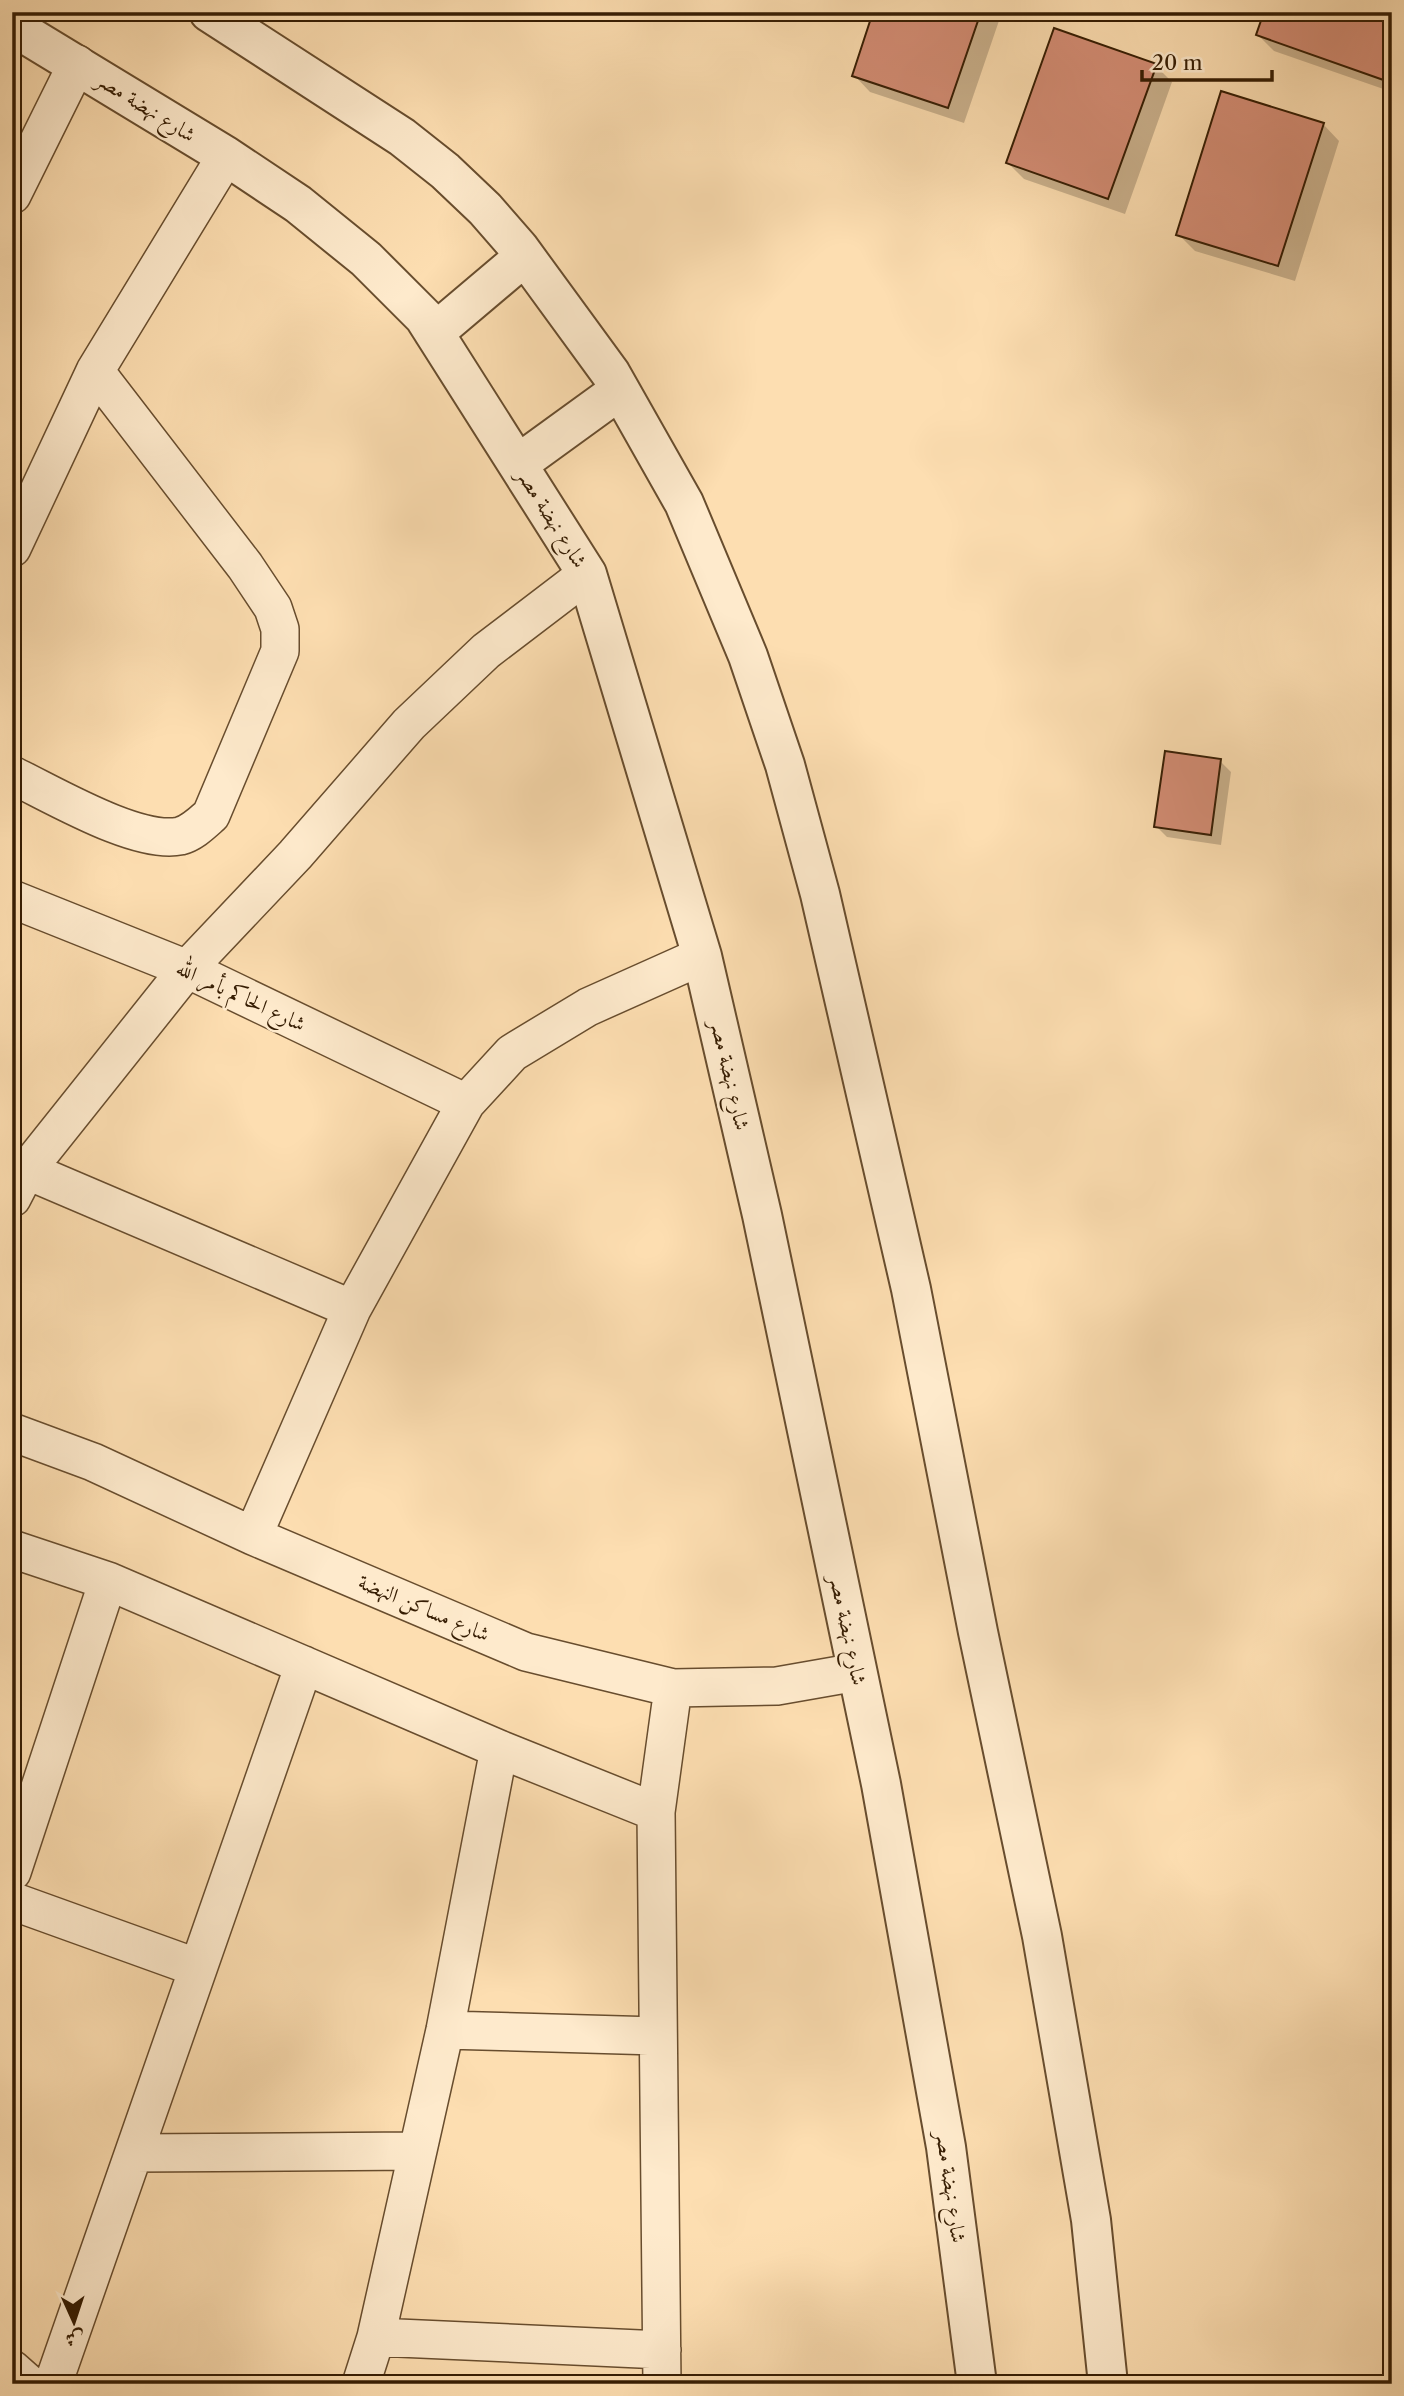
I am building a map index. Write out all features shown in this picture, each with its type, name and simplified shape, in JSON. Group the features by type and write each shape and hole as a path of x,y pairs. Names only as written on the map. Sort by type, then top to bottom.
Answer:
{"street":[{"path":"209,12 402,137 445,171 485,209 525,256 611,374 684,503 748,656 785,765 820,894 911,1289 1042,1936 1091,2220 1108,2384"},
{"name":"شارع نهضة مصر","path":"12,26 226,156 298,204 366,259 424,317 587,574 702,956 762,1215 881,1784 946,2147 977,2384"},
{"path":"12,195 77,64"},
{"path":"12,548 94,371 226,156"},
{"path":"434,333 525,256"},
{"path":"12,775 121,827 158,836 180,836 199,827 211,815 280,651 280,629 266,597 94,371"},
{"path":"518,464 620,390"},
{"path":"352,1309 17,1178 187,969 295,855 410,724 486,652 587,574"},
{"name":"شارع الحاكم بأمر الله","path":"12,899 187,969 466,1103"},
{"path":"253,1536 352,1309 466,1103 512,1053 588,1007 702,956"},
{"name":"شارع مساكن النهضة","path":"12,1432 93,1462 253,1536 526,1652 673,1688 777,1686 857,1672"},
{"path":"12,1549 108,1581 499,1749 656,1812"},
{"path":"12,1872 24,1795 108,1581"},
{"path":"53,2384 304,1665"},
{"path":"376,2337 662,2367 656,1812 673,1688"},
{"path":"361,2384 376,2337 445,2030 499,1749"},
{"path":"12,1901 198,1968"},
{"path":"445,2030 657,2036"},
{"path":"134,2153 417,2151"},
{"path":"12,2369 29,2384"}],"building":[{"path":"873,12 981,12 948,108 852,76"},
{"path":"1264,12 1392,12 1392,83 1256,35"},
{"path":"1054,28 1157,64 1108,199 1006,163"},
{"path":"1221,91 1324,123 1278,266 1176,235"},
{"path":"1165,751 1221,759 1211,835 1154,827"}]}
